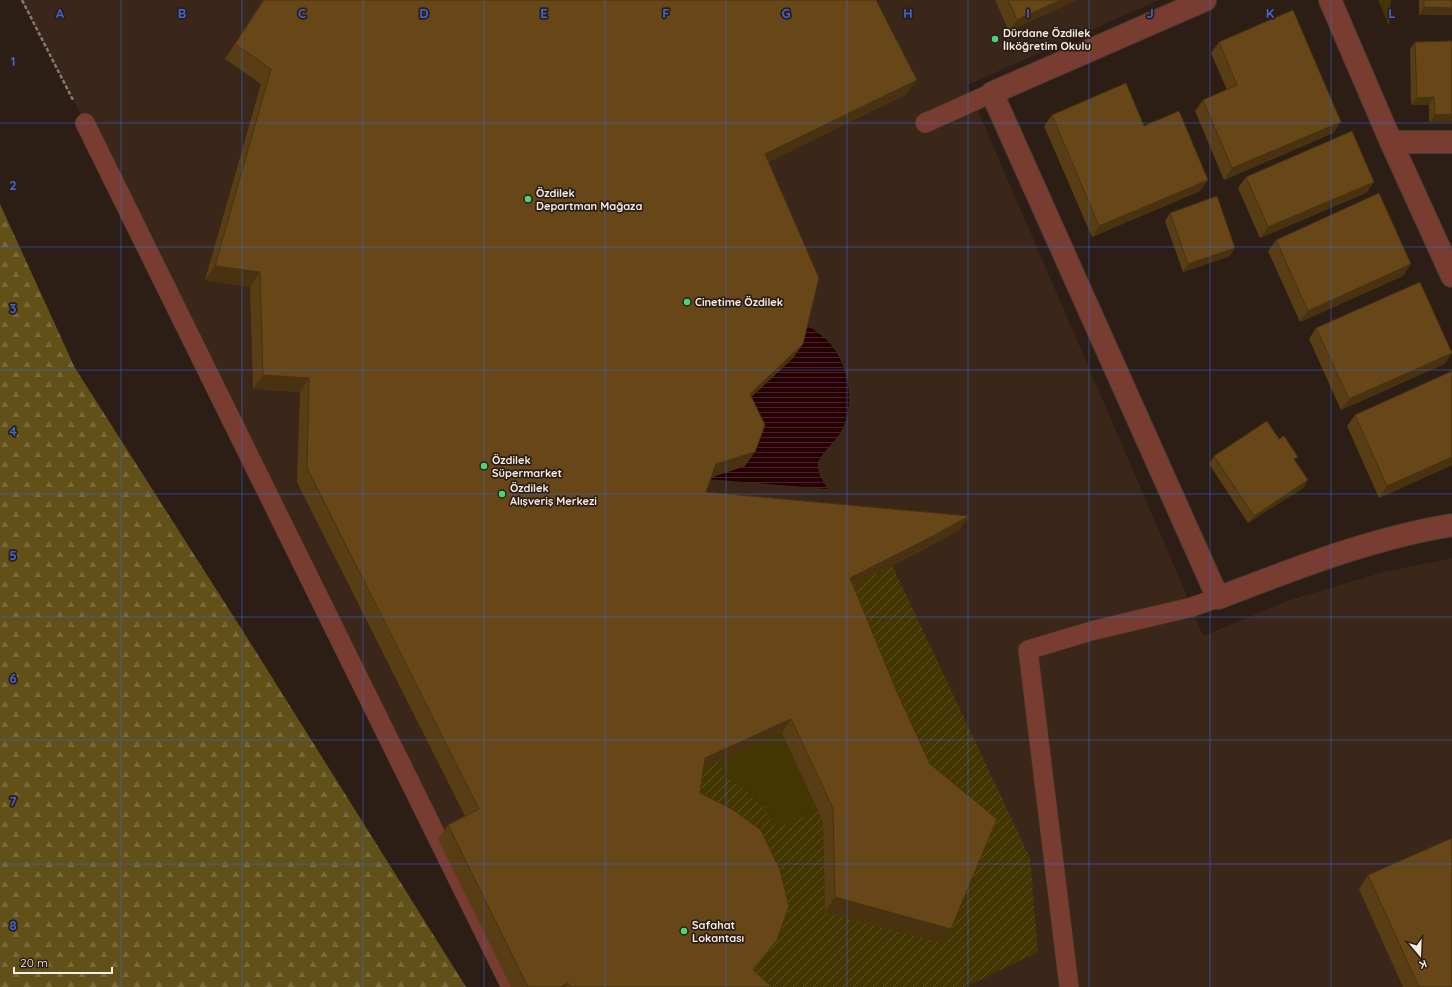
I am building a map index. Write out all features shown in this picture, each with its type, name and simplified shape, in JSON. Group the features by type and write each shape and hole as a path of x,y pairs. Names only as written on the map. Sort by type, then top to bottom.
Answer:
{"street":[{"path":"1205,0 992,93 1218,598 1308,564 1427,529 1452,525"},
{"path":"1330,0 1391,142 1452,276"},
{"path":"1391,142 1452,142"}],"lane":[{"path":"925,123 992,93"},
{"path":"85,123 511,987"},
{"path":"1069,987 1028,650 1091,631 1192,607 1218,598"}],"path":[{"path":"22,0 85,123"}],"shaded area":[{"path":"22,0 1159,0 967,85 1203,636 1290,600 1384,572 1452,558 1452,987 511,987 85,123"},
{"path":"1378,0 1391,0 1389,26"},
{"path":"802,322 820,334 832,346 844,369 849,391 848,413 845,423 838,437 818,462 819,473 828,489 707,479 740,408"},
{"path":"892,565 1030,858 1038,952 965,987 746,987 690,807 695,772 722,759 722,774 744,788 763,806 777,828 818,811 823,822 825,912 920,778 840,592"},
{"path":"782,733 818,811 777,829 763,806 744,788 722,774 722,759"}],"green space":[{"path":"0,204 75,368 258,655 466,987 0,987"}],"building":[{"name":"Özdilek Alışveriş Merkezi","path":"264,0 876,0 917,80 765,154 819,278 803,344 750,394 765,425 755,452 716,464 706,492 969,516 850,578 897,692 930,764 997,819 951,929 835,897 833,808 791,719 705,758 700,793 732,809 761,830 780,870 789,906 777,940 753,970 772,987 571,987 568,983 561,987 528,987 448,825 479,809 307,468 309,378 263,375 260,272 215,266 271,69 235,44"},
{"path":"1008,0 1060,0 1017,20"},
{"path":"1424,0 1452,0 1452,8 1424,7"},
{"path":"1293,10 1341,122 1232,168 1203,100 1237,85 1219,42"},
{"path":"1452,41 1452,114 1435,115 1434,97 1417,98 1415,42"},
{"path":"1126,83 1144,126 1179,111 1208,180 1099,226 1052,115"},
{"path":"1352,131 1374,182 1268,227 1246,177"},
{"path":"1379,193 1411,264 1308,311 1276,240"},
{"path":"1217,196 1235,248 1188,264 1170,213"},
{"path":"1420,282 1452,353 1349,399 1316,328"},
{"path":"1452,371 1452,457 1387,486 1355,415"},
{"path":"1267,421 1279,439 1284,436 1298,457 1294,459 1308,480 1254,516 1214,456"},
{"path":"1452,838 1452,987 1419,987 1368,875"}],"place":[{"name":"Dürdane Özdilek İlköğretim Okulu","path":"995,39"},
{"name":"Özdilek Departman Mağaza","path":"528,199"},
{"name":"Cinetime Özdilek","path":"687,302"},
{"name":"Özdilek Süpermarket","path":"484,466"},
{"name":"Özdilek Alışveriş Merkezi","path":"502,494"},
{"name":"Safahat Lokantası","path":"684,931"}]}
